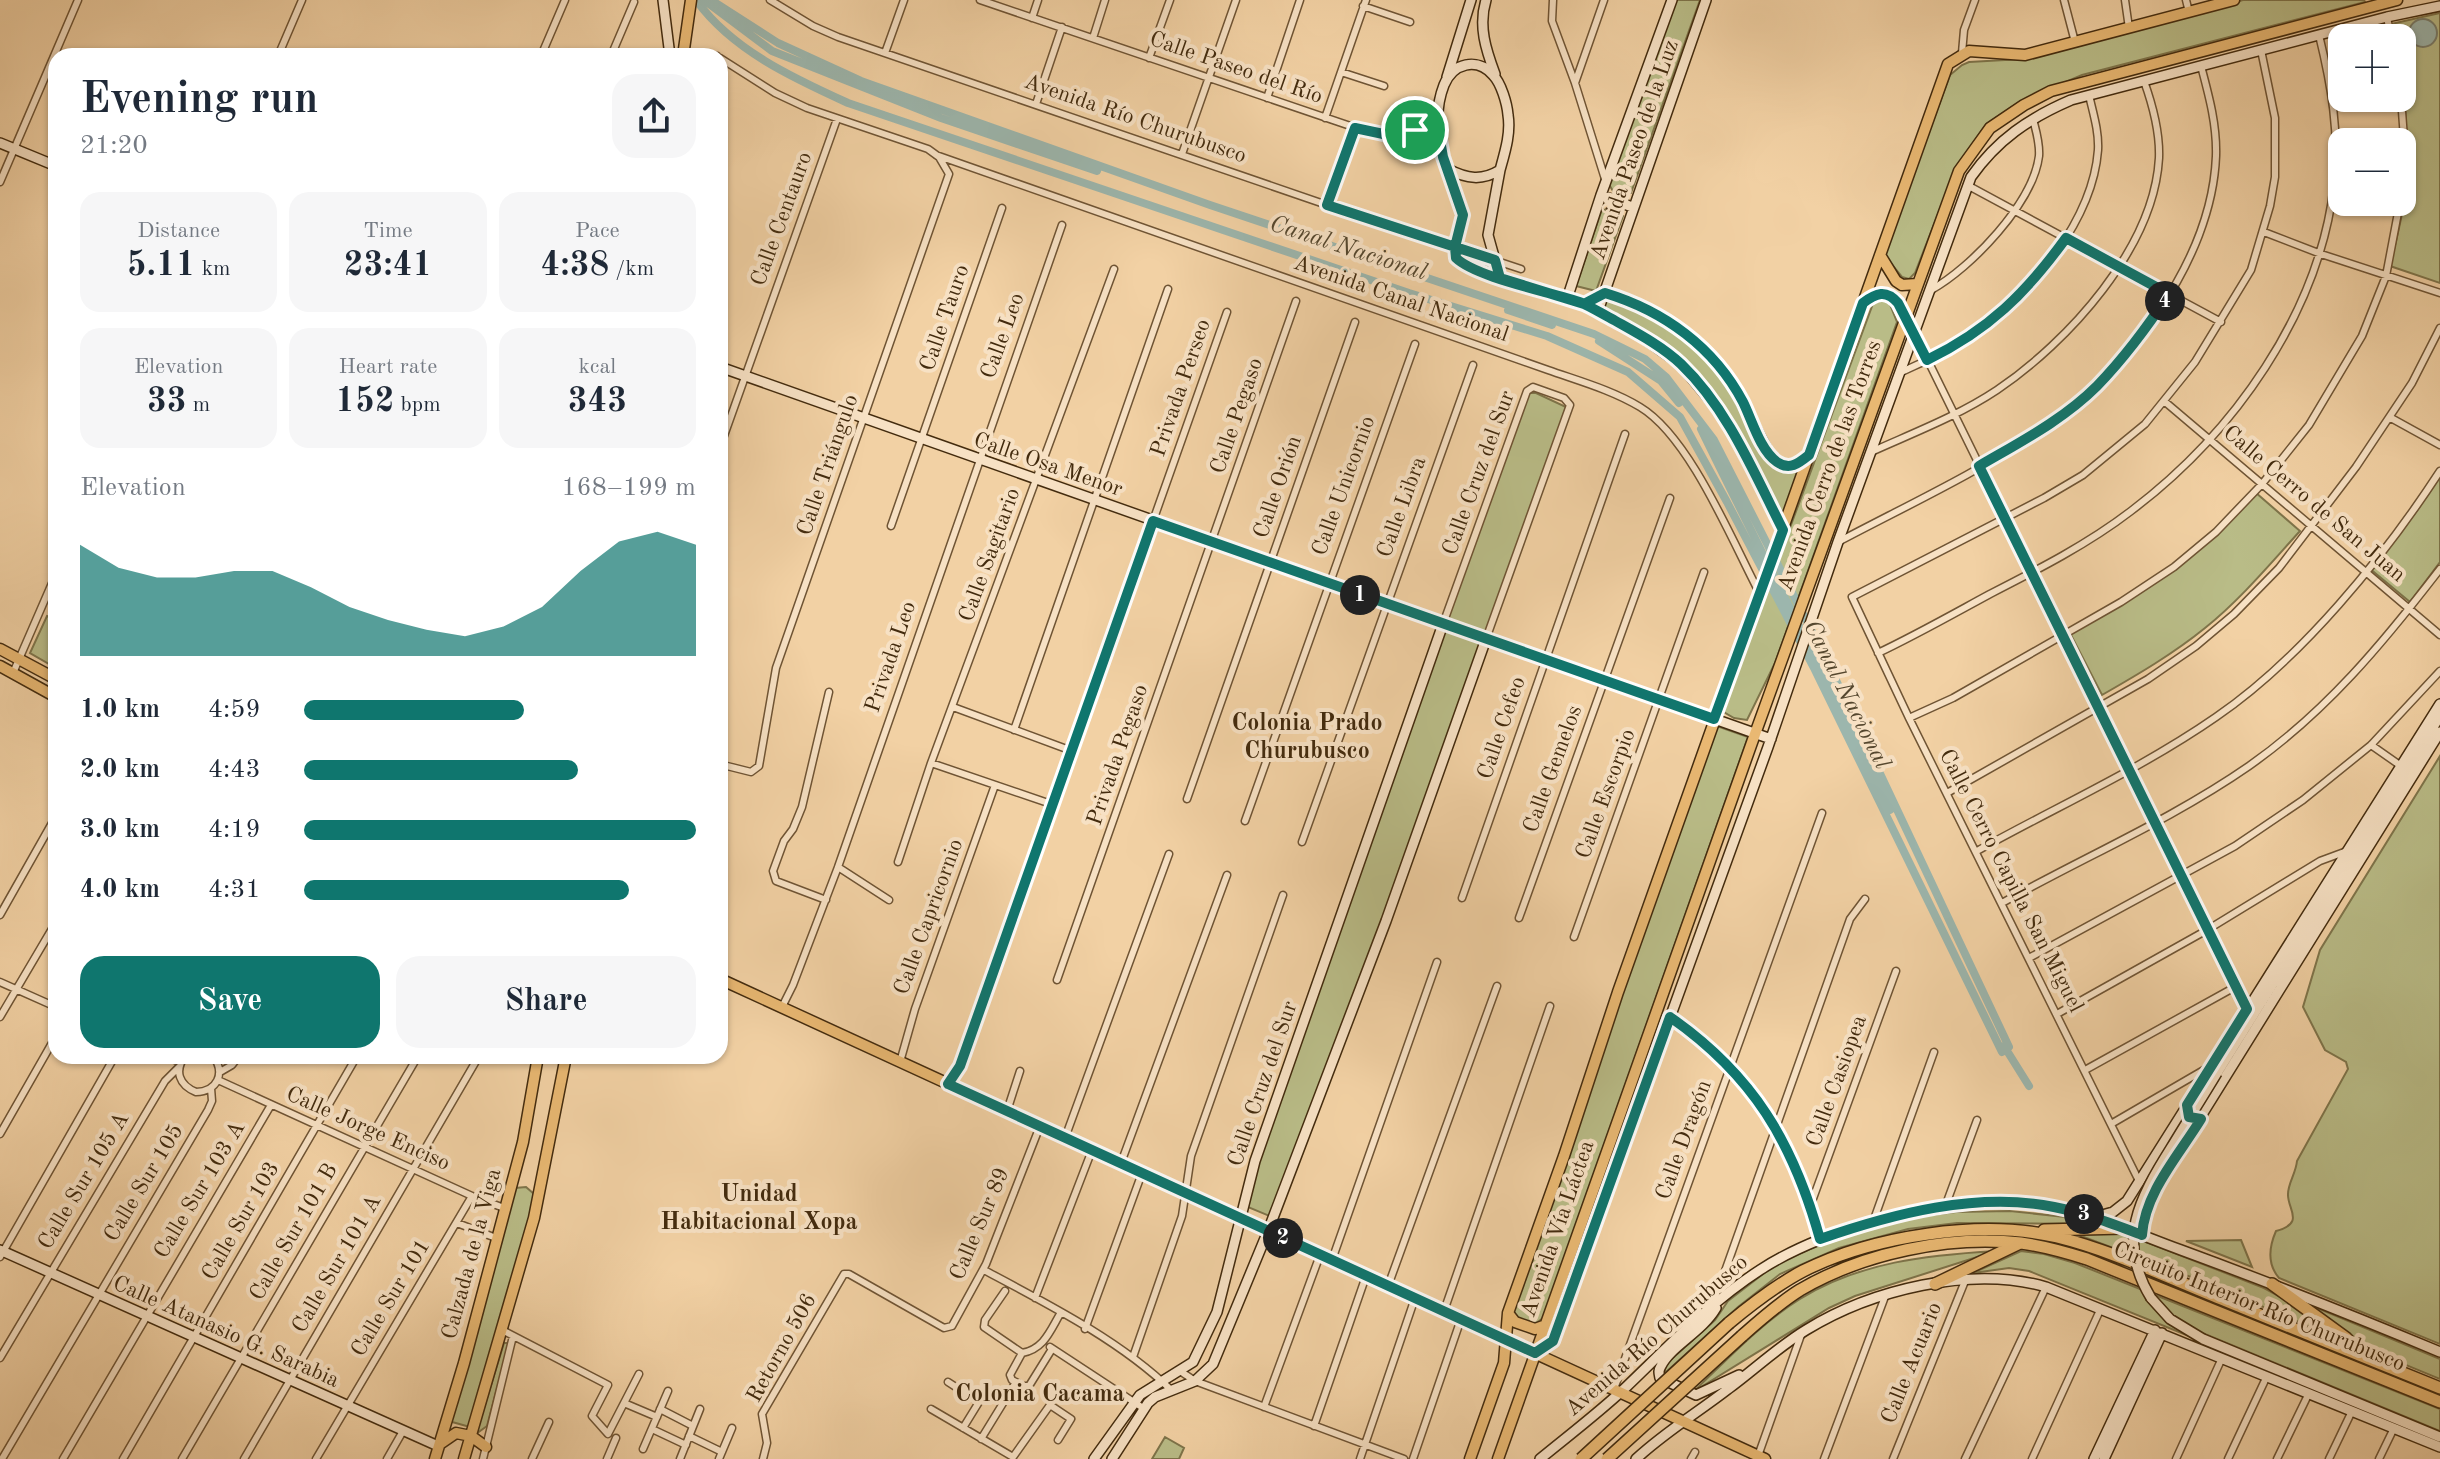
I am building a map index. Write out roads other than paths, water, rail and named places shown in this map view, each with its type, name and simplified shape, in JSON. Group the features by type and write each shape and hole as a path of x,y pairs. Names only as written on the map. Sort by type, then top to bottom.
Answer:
{"highway":[{"path":"1935,1284 2023,1237 2123,1228"},
{"name":"Circuito Interior Río Churubusco","path":"1581,1459 1729,1323 1787,1280 1847,1254 1941,1234 1987,1230 2023,1237 2087,1259 2440,1402"},
{"name":"Circuito Interior Río Churubusco","path":"1607,1459 1742,1336 1798,1292 1854,1266 1897,1253 2023,1237 2057,1237 2118,1258 2440,1388"},
{"path":"2272,1284 2346,1338 2366,1357"}],"main road":[{"path":"684,48 691,0"},
{"path":"1962,53 2025,55 2234,0"},
{"name":"Avenida Cerro de las Torres","path":"1789,641 1959,171 1990,128 2051,91 2397,0"},
{"name":"Avenida Cerro de las Torres","path":"1761,590 1948,64 1962,53"},
{"path":"1880,255 1896,281 1902,285 1917,284"},
{"path":"1863,303 1874,295 1885,293 1892,296 1905,315"},
{"name":"Avenida Vía Láctea","path":"1470,1459 1504,1363 1508,1313 1761,590"},
{"name":"Avenida Vía Láctea","path":"1535,1353 1789,641"},
{"path":"0,649 48,674"},
{"path":"0,666 48,692"},
{"path":"728,983 1762,1457"},
{"name":"Calzada de la Viga","path":"435,1459 523,1142 537,1064"},
{"path":"464,1459 542,1186 565,1064"},
{"path":"1508,1313 1515,1322 1535,1329 1546,1325"},
{"path":"1498,1459 1535,1353"},
{"path":"438,1446 456,1433 471,1436 484,1453"}],"street":[{"path":"57,48 78,0"},
{"path":"281,48 302,0"},
{"path":"544,48 565,0"},
{"path":"663,0 669,48"},
{"name":"Avenida Río Churubusco","path":"770,0 813,26 885,53 1521,269"},
{"path":"885,53 904,0"},
{"name":"Calle Paseo del Río","path":"980,0 1355,128 1388,135 1437,123"},
{"path":"1032,18 1038,0"},
{"path":"1093,38 1105,0"},
{"path":"1149,58 1170,0"},
{"path":"1182,154 1236,0"},
{"path":"1267,98 1300,0"},
{"path":"1471,0 1445,82 1437,123 1443,157 1463,215 1455,247 1456,258 1500,278 1584,304 1680,364 1724,417 1783,530"},
{"path":"1486,0 1482,21 1484,38 1509,115 1509,135 1488,235 1500,278"},
{"path":"1575,83 1604,0"},
{"name":"Avenida Paseo de la Luz","path":"1567,299 1672,0"},
{"name":"Avenida Paseo de la Luz","path":"1598,311 1706,0"},
{"path":"1962,53 1964,30 1975,0"},
{"path":"2064,0 2075,42"},
{"path":"2125,0 2129,28"},
{"path":"2186,0 2189,12"},
{"path":"614,48 634,2"},
{"path":"1552,2 1552,21 1606,182"},
{"path":"2383,2 2388,24"},
{"path":"1325,118 1364,3 1410,22"},
{"name":"Avenida Cerro de las Torres","path":"1799,658 1967,185 1982,160 2004,138 2071,100 2387,17 2440,6"},
{"path":"1036,104 1062,27"},
{"path":"1878,653 2087,542 2130,512 2188,463 2239,403 2286,331 2321,254 2334,182 2335,123 2331,83 2319,35"},
{"path":"2005,519 2083,475 2145,424 2195,362 2251,270 2264,232 2275,177 2275,118 2261,50"},
{"name":"Avenida Canal Nacional","path":"728,63 775,93 837,119 1562,375 1641,407 1668,430 1689,458 1761,590"},
{"path":"1445,82 1456,69 1471,64 1485,68 1496,77"},
{"path":"1838,542 2040,431 2095,388 2135,342 2169,294 2195,245 2212,187 2215,128 2201,66"},
{"path":"0,182 48,70"},
{"path":"1341,72 1384,86"},
{"path":"1871,452 1954,414 1995,391 2035,362 2063,337 2118,266 2147,213 2156,183 2158,132 2144,81"},
{"path":"1899,373 1956,346 1998,316 2028,287 2066,238 2086,199 2095,170 2097,130 2089,95"},
{"name":"Calle Centauro","path":"728,425 837,119"},
{"path":"1931,290 1965,266 2013,209 2037,163 2039,142 2033,119"},
{"path":"1327,205 1355,128"},
{"path":"0,143 48,163"},
{"name":"Calle Triángulo","path":"728,766 751,772 759,766 776,668 949,174 936,155"},
{"path":"1448,169 1472,179 1488,177 1500,170"},
{"path":"1967,185 2221,322"},
{"path":"1601,195 1632,207"},
{"name":"Calle Tauro","path":"891,526 1002,208"},
{"path":"1909,718 1953,698 2121,602 2174,567 2216,532 2287,455 2334,387 2362,336 2386,276 2397,216"},
{"name":"Calle Leo","path":"979,459 1062,225"},
{"path":"2264,232 2440,293"},
{"name":"Calle Sagitario","path":"898,862 931,763 1114,269"},
{"path":"1014,730 1168,289"},
{"path":"1584,304 1605,293 1665,320 1711,355 1741,399 1773,459 1793,466 1809,455"},
{"name":"Calle Pegaso","path":"1212,542 1296,301"},
{"name":"Privada Perseo","path":"948,1084 960,1066 1227,312"},
{"path":"1905,315 2247,1009"},
{"name":"Calle Orión","path":"1187,799 1355,322"},
{"path":"1947,793 2160,671 2234,614 2279,568 2391,418 2440,328"},
{"name":"Calle Unicornio","path":"1245,821 1415,344"},
{"name":"Calle Libra","path":"1302,842 1473,365"},
{"name":"Calle Osa Menor","path":"728,370 1771,739"},
{"name":"Calle Cruz del Sur","path":"1180,1371 1197,1355 1217,1312 1255,1161 1527,391 1533,387 1564,398 1570,405 1386,921 1268,1231 1213,1364 1195,1381"},
{"name":"Calle Cerro de San Juan","path":"2164,401 2440,635"},
{"path":"2391,418 2440,445"},
{"name":"Calle Cefeo","path":"1462,898 1625,434"},
{"name":"Privada Leo","path":"782,1007 838,867 979,459"},
{"path":"1977,851 2128,769 2215,718 2244,696 2321,623 2412,514 2440,471"},
{"name":"Calle Gemelos","path":"1519,918 1670,498"},
{"name":"Calle Cerro Capilla San Miguel","path":"2005,519 1852,597 2139,1181"},
{"name":"Privada Pegaso","path":"1057,980 1212,542"},
{"path":"2002,903 2201,797 2288,736 2378,649 2440,569"},
{"name":"Calle Escorpio","path":"1574,937 1704,572"},
{"path":"13,673 48,592"},
{"name":"Avenida Vía Láctea","path":"1535,1353 1553,1341 1799,658"},
{"path":"2029,958 2235,846 2303,800 2371,745 2440,671"},
{"path":"2420,690 2435,691"},
{"path":"826,900 776,881 773,871 802,807 829,692"},
{"path":"2440,704 2247,1009 2149,1184 2137,1210 2134,1249 2146,1289 2170,1319 2195,1335 2396,1423 2440,1447"},
{"path":"953,707 1072,751"},
{"path":"2095,1217 2123,1206 2173,1125 2279,974 2440,716"},
{"path":"2142,1235 2146,1208 2440,732"},
{"path":"2371,745 2401,766"},
{"path":"931,763 1054,805"},
{"name":"Calle Capricornio","path":"900,1062 915,1009 995,785"},
{"name":"Calle Dragón","path":"1617,1391 1822,813"},
{"path":"0,915 48,830"},
{"path":"2057,1014 2207,930 2315,864 2348,851"},
{"path":"1065,1138 1169,854"},
{"path":"2315,864 2333,873"},
{"path":"838,867 889,900"},
{"path":"1121,1163 1227,875"},
{"path":"1133,1357 1182,1216 1191,1156 1283,895"},
{"path":"1708,1310 1719,1288 1850,919 1865,899"},
{"path":"0,1017 48,935"},
{"path":"1332,1260 1437,962"},
{"name":"Calle Casiopea","path":"1811,1204 1896,971"},
{"path":"2256,996 2279,974"},
{"path":"0,982 48,1003"},
{"path":"1388,1286 1497,986"},
{"path":"2085,1070 2235,987"},
{"path":"1444,1311 1550,1006"},
{"path":"1670,1017 1731,1066 1759,1099 1777,1127 1811,1204 1820,1239"},
{"path":"0,1134 48,1050"},
{"path":"1873,1222 1934,1052"},
{"path":"1,1253 110,1064"},
{"name":"Calle Sur 105 A","path":"0,1358 165,1081 179,1064"},
{"path":"181,1064 179,1076 188,1089 204,1092 218,1080 220,1072 216,1064"},
{"path":"220,1072 233,1064"},
{"name":"Calle Sur 103","path":"123,1459 352,1064"},
{"name":"Calle Sur 101 B","path":"182,1459 413,1064"},
{"name":"Calle Sur 101 A","path":"244,1459 474,1064"},
{"path":"2111,1124 2215,1069"},
{"path":"1007,1111 1020,1071"},
{"name":"Calle Jorge Enciso","path":"218,1080 504,1208"},
{"name":"Calle Sur 105","path":"2,1459 208,1110 212,1101 211,1088"},
{"name":"Calle Sur 103 A","path":"63,1459 271,1105"},
{"path":"2187,1105 2189,1117 2201,1119"},
{"path":"1945,1208 1977,1120"},
{"path":"2173,1125 2179,1122 2186,1124 2190,1128 2190,1137"},
{"name":"Calle Sur 89","path":"844,1274 944,1328 952,1326 984,1270 1040,1126"},
{"path":"1035,1298 1092,1150"},
{"path":"1085,1329 1142,1173"},
{"name":"Calle Sur 101","path":"316,1459 472,1196"},
{"name":"Avenida Río Churubusco","path":"1540,1459 1720,1299 1772,1262 1820,1239 1873,1222 1979,1203 2020,1202 2095,1217 2440,1352"},
{"path":"457,1223 496,1238"},
{"name":"Calle Atanasio G. Sarabia","path":"1,1253 438,1446"},
{"path":"1264,1407 1320,1255"},
{"path":"984,1270 1133,1357 1171,1390"},
{"name":"Retorno 506","path":"763,1459 767,1443 762,1414 844,1274"},
{"path":"1314,1426 1366,1276"},
{"path":"1636,1459 1666,1431 1803,1332 1841,1311 1886,1294 1935,1284 2000,1280 2046,1287 2352,1411 2440,1437"},
{"name":"Calle Acuario","path":"1893,1459 1965,1281"},
{"path":"1965,1459 2046,1287"},
{"path":"1005,1291 985,1320 984,1327 1022,1353 1043,1343 1060,1314"},
{"path":"1824,1459 1886,1294"},
{"path":"1360,1459 1415,1298"},
{"path":"1720,1299 1708,1321 1661,1364 1660,1378 1696,1395 1757,1366"},
{"path":"2032,1459 2101,1308"},
{"path":"1413,1459 1461,1319"},
{"path":"502,1330 608,1385 592,1416 608,1434 639,1374"},
{"path":"1762,1457 1803,1332"},
{"path":"2094,1459 2159,1332"},
{"path":"2104,1459 2159,1332"},
{"path":"484,1453 513,1336"},
{"path":"1043,1343 1139,1405"},
{"path":"1022,1353 1010,1375 1016,1382 1029,1386 1052,1349"},
{"path":"2176,1459 2222,1358"},
{"path":"1112,1459 1151,1386 1180,1371 1195,1381 1404,1459"},
{"path":"2228,1459 2267,1376"},
{"path":"1094,1459 1139,1405 1195,1381"},
{"path":"948,1382 978,1403 963,1428"},
{"path":"981,1439 1016,1382"},
{"path":"643,1449 668,1391"},
{"path":"2277,1459 2309,1393"},
{"path":"624,1403 693,1426"},
{"path":"931,1409 1010,1456 1015,1455 1048,1406 1071,1419 1058,1440"},
{"path":"680,1459 700,1409"},
{"path":"2329,1459 2352,1411"},
{"path":"532,1459 549,1422"},
{"path":"2379,1459 2396,1423"},
{"path":"689,1436 721,1456 732,1428"},
{"path":"652,1429 686,1445"},
{"path":"387,1459 403,1431"},
{"path":"607,1459 616,1438"}],"water":[{"path":"2428,20 2436,28 2433,43 2423,47 2416,45 2416,24 2413,23"}],"waterway":[{"name":"Canal Nacional","path":"696,0 727,34 745,48 785,73 848,103 1409,293 1547,336 1628,372 1680,417 1815,670 2002,1052 2009,1047 1825,657 1714,440 1666,377 1645,359 1594,334 1210,205 861,81 778,43 711,0"},
{"name":"Canal Nacional","path":"704,0 772,51 941,118 1097,171"},
{"name":"Canal Nacional","path":"1508,310 1552,325"},
{"name":"Canal Nacional","path":"1599,341 1661,381 1679,403"},
{"name":"Canal Nacional","path":"1701,429 1890,810"},
{"name":"Canal Nacional","path":"2004,1046 2029,1086"}],"district":[{"name":"Colonia Prado Churubusco","path":"1307,738"},
{"name":"Unidad Habitacional Xopa","path":"759,1209"},
{"name":"Colonia Cacama","path":"1040,1395"}]}
